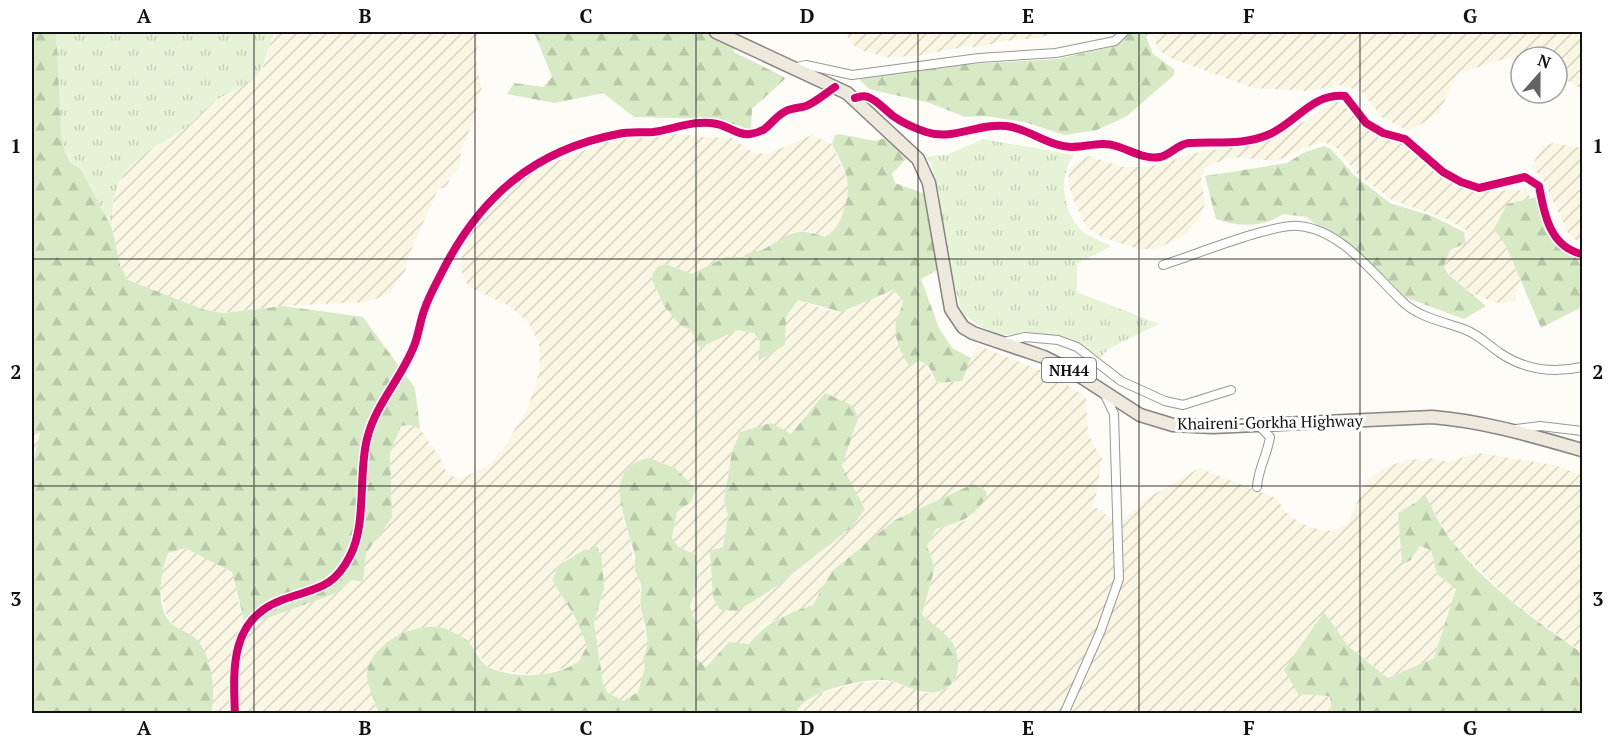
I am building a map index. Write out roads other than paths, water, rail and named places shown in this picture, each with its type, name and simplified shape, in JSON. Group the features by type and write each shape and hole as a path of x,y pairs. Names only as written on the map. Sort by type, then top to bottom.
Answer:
{"main road":[{"name":"Khaireni-Gorkha Highway","path":"716,32 855,98 918,159 926,176 946,290 956,319 973,333 1044,357 1140,415 1163,423 1213,427 1432,417 1511,430 1582,450"}],"street":[{"path":"726,32 736,42"},
{"path":"791,68 806,65 852,75 979,58 1056,53 1115,41 1124,32"},
{"path":"235,714 232,677 242,634 254,618 280,600 315,591 338,577 352,554 361,507 362,458 371,419 393,387 415,345 425,307 458,240 488,201 518,175 559,152 619,134 655,132 687,125 716,124 746,135 765,131 786,111 808,105 835,87"},
{"path":"855,98 870,97 905,123 941,137 1004,126 1017,128 1035,138 1070,147 1104,144 1133,153 1160,157 1186,143 1245,142 1270,134 1294,120 1314,102 1332,95 1345,96 1366,123 1383,133 1405,139 1443,172 1461,182 1479,188 1525,177 1539,186 1549,230 1570,252 1582,254"},
{"path":"1163,265 1274,229 1296,225 1313,228 1346,248 1383,280 1405,304 1434,319 1467,330 1520,363 1555,371 1582,367"},
{"path":"1000,344 1025,337 1058,340 1077,348 1121,381 1165,401 1183,405 1231,390"},
{"path":"1064,714 1101,630 1119,579 1114,414 1102,390"},
{"path":"1257,488 1258,471 1268,453 1270,437 1258,425"},
{"path":"1511,430 1540,426 1582,431"}]}
